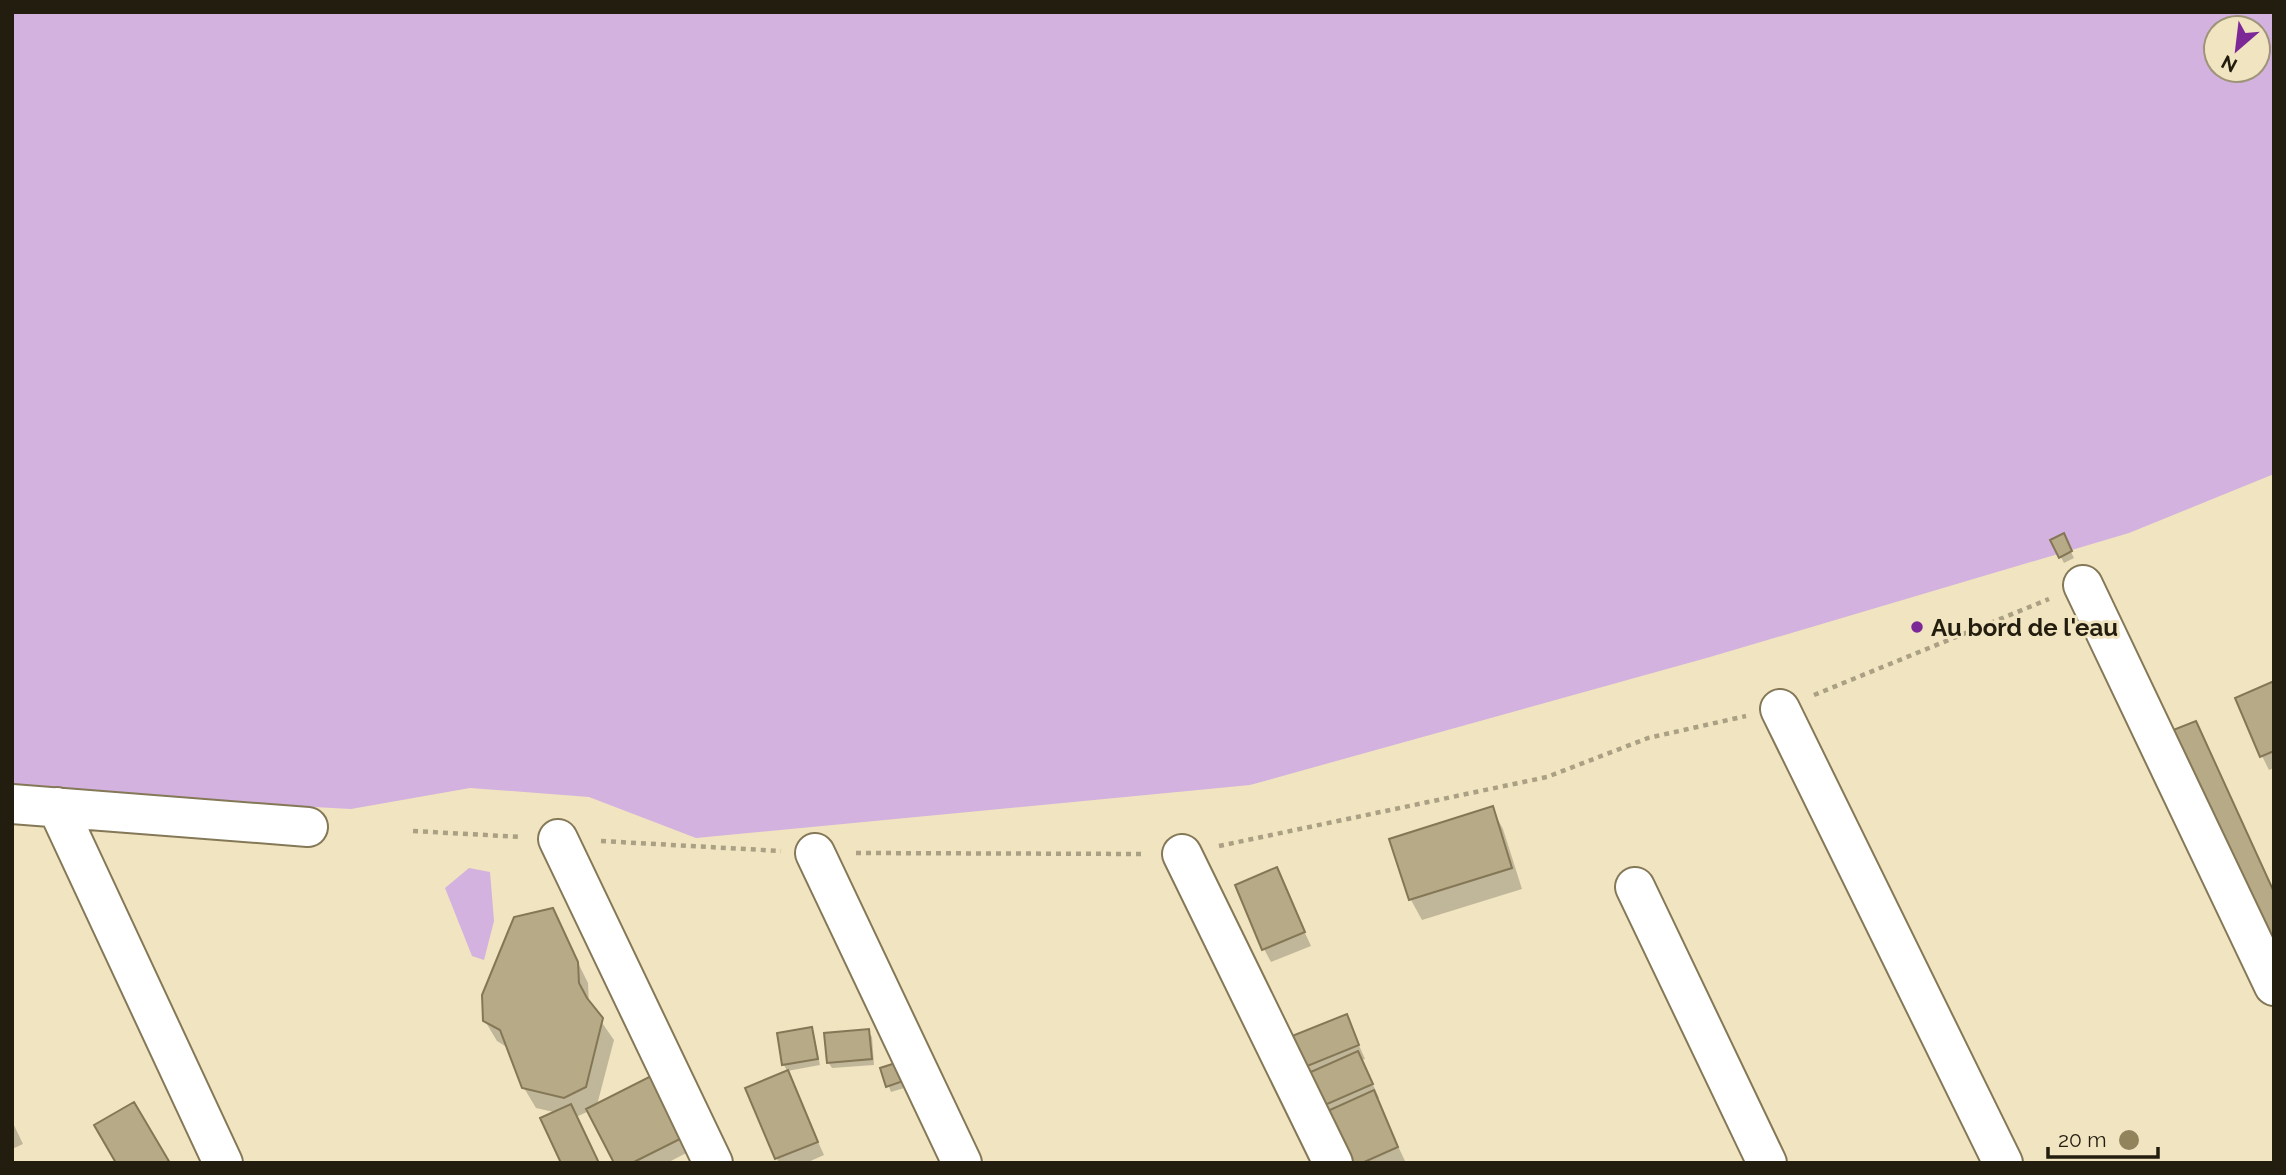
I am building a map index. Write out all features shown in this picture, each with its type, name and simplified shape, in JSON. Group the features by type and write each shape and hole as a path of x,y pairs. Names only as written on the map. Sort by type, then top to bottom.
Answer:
{"street":[{"path":"2083,585 2274,986"},
{"path":"1780,709 2003,1163"},
{"path":"12,804 308,827"},
{"path":"57,807 223,1163"},
{"path":"558,839 713,1163"},
{"path":"815,853 962,1163"},
{"path":"1182,854 1333,1163"},
{"path":"1635,887 1767,1163"}],"path":[{"path":"412,831 815,853 1182,854 1547,777 1648,738 1780,709 2083,585"}],"shaded area":[{"path":"12,12 2274,12 2274,474 2129,533 1710,657 1250,785 696,838 589,797 470,788 351,809 133,797 12,784"},
{"path":"469,868 490,872 494,921 484,960 472,956 445,888"}],"building":[{"path":"2064,533 2072,551 2059,558 2050,540"},
{"path":"2274,681 2274,751 2260,757 2235,698"},
{"path":"2196,721 2274,892 2274,958 2168,732"},
{"path":"1493,806 1512,868 1409,900 1389,839"},
{"path":"1277,867 1305,932 1262,950 1235,885"},
{"path":"553,908 578,962 579,983 603,1018 586,1087 564,1098 522,1088 500,1030 483,1021 482,995 514,917"},
{"path":"1347,1014 1359,1045 1300,1069 1287,1038"},
{"path":"812,1027 818,1059 782,1065 777,1033"},
{"path":"869,1029 872,1059 827,1063 824,1033"},
{"path":"1358,1051 1373,1084 1318,1108 1304,1075"},
{"path":"905,1060 912,1078 886,1087 880,1068"},
{"path":"788,1070 818,1142 775,1159 745,1088"},
{"path":"655,1074 686,1136 632,1163 614,1163 586,1109"},
{"path":"1374,1090 1398,1147 1362,1163 1343,1163 1321,1114"},
{"path":"134,1102 170,1163 116,1163 94,1125"},
{"path":"571,1104 599,1163 561,1163 540,1118"}],"place":[{"name":"Au bord de l'eau","path":"1917,627"}]}
